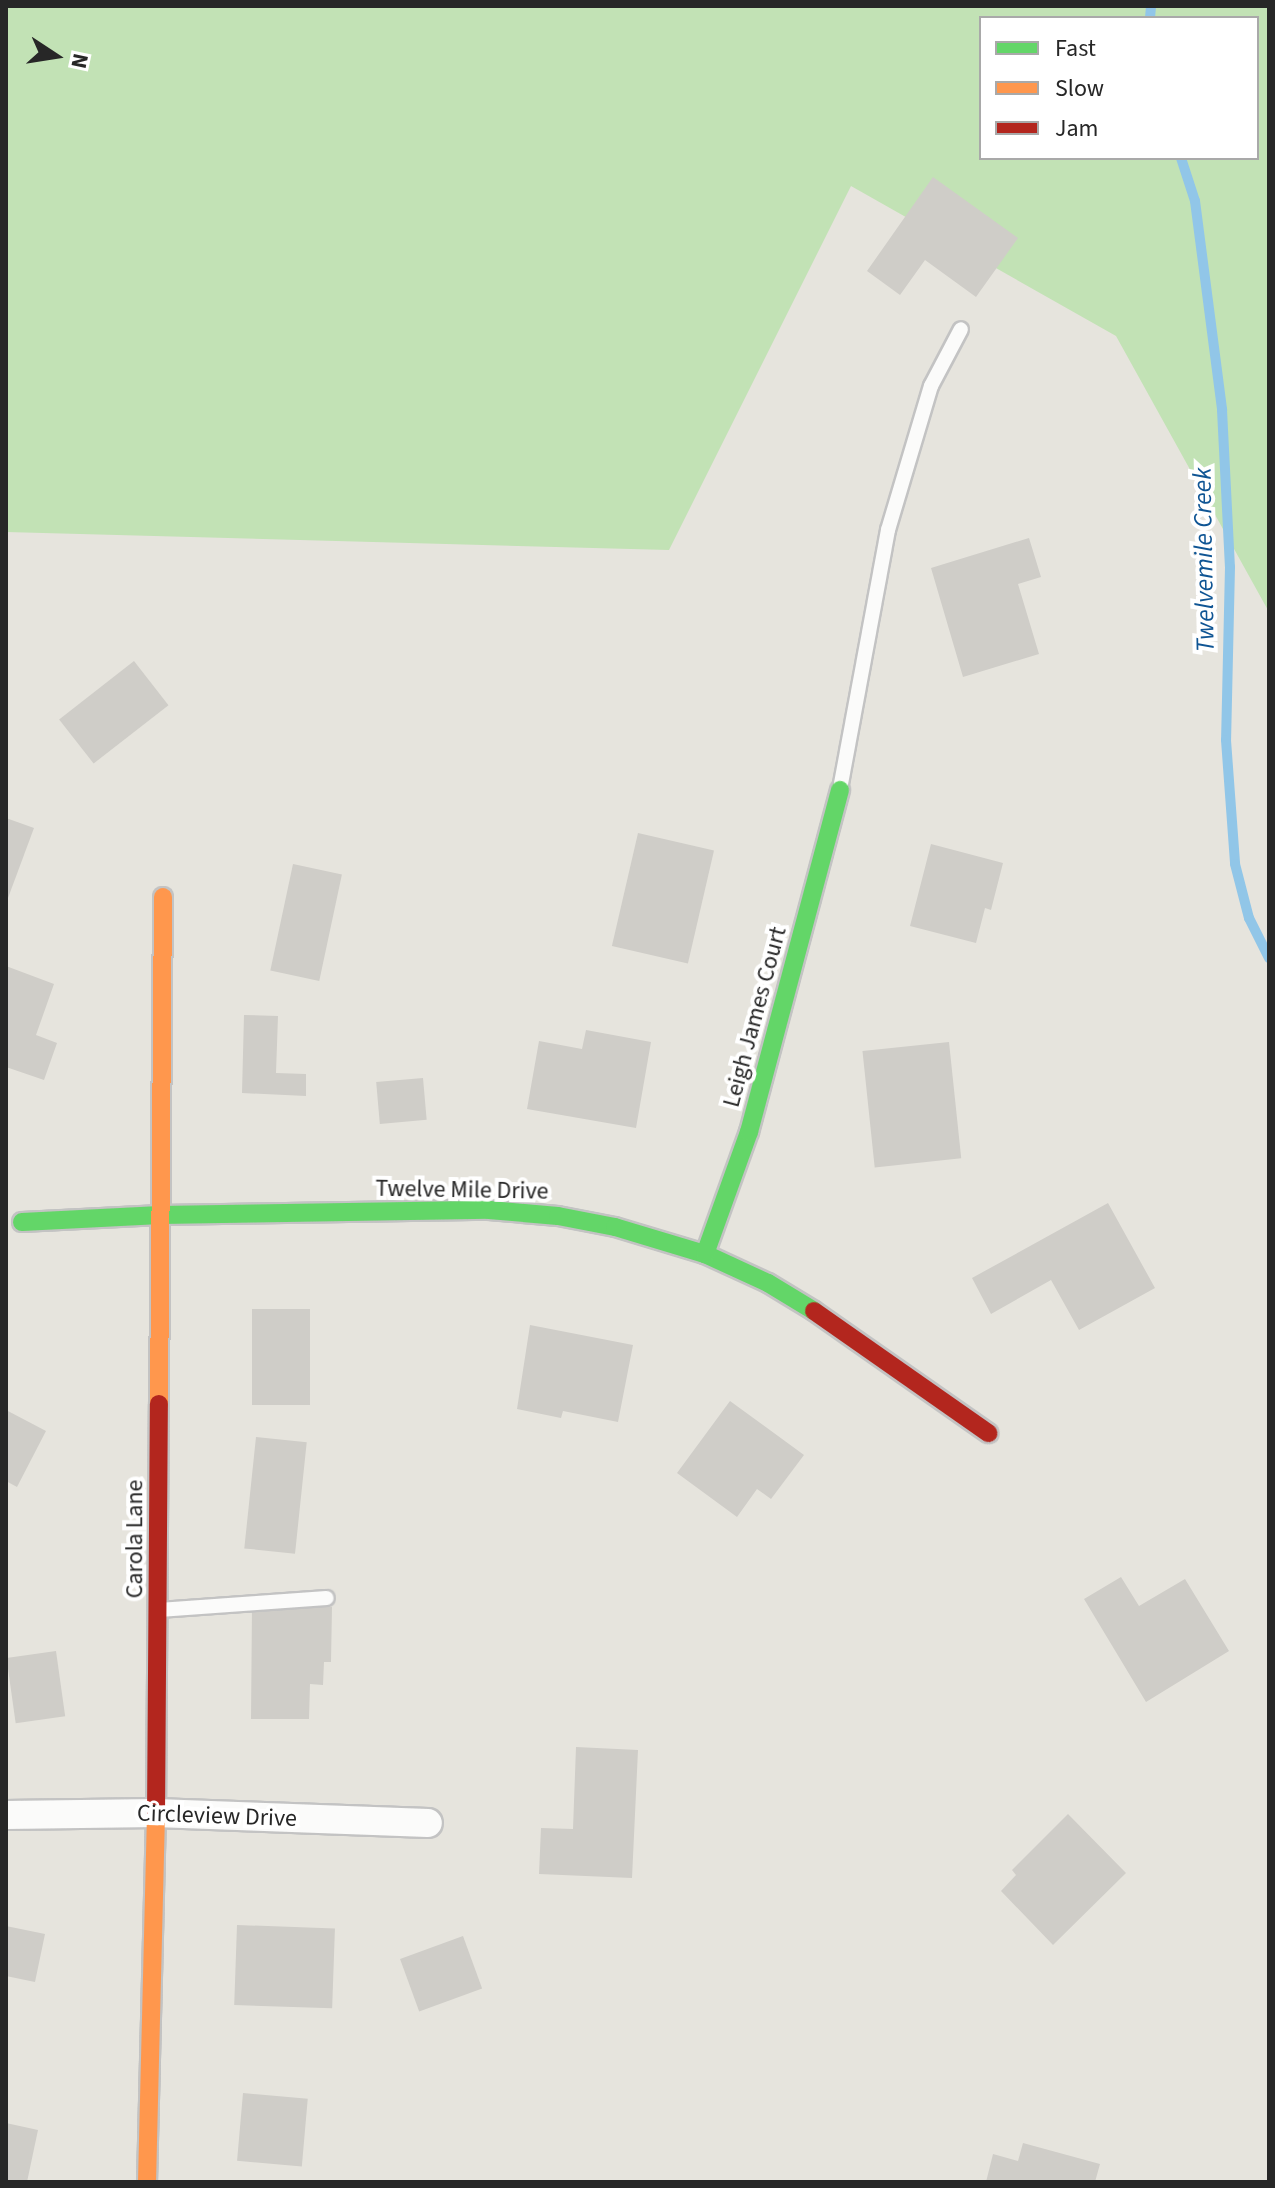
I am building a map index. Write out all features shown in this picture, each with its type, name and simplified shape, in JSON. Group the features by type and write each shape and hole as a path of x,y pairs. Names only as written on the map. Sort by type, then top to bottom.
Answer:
{"street":[{"name":"Leigh James Court","path":"705,1254 749,1132 840,790"},
{"name":"Carola Lane","path":"147,2182 156,1813 163,897"},
{"name":"Twelve Mile Drive","path":"22,1222 160,1215 489,1210 558,1216 615,1227 705,1254 768,1283 832,1321 988,1433"},
{"name":"Circleview Drive","path":"6,1815 156,1813 428,1823"}],"lane":[{"path":"840,790 888,530 931,386 961,329"},
{"path":"158,1610 327,1598"}],"green space":[{"path":"6,6 1269,6 1269,612 1116,336 851,186 669,550 6,532"}],"building":[{"path":"933,177 1018,238 976,297 925,260 900,295 867,271"},
{"path":"1029,538 1041,577 1018,584 1039,654 963,677 931,568"},
{"path":"134,661 168,705 94,764 59,719"},
{"path":"6,818 34,828 8,898 6,897"},
{"path":"638,833 714,851 688,964 612,946"},
{"path":"931,844 1003,863 991,910 985,908 976,943 910,926"},
{"path":"293,864 342,874 319,981 270,971"},
{"path":"6,966 54,984 36,1035 57,1043 44,1080 6,1067"},
{"path":"244,1015 278,1016 276,1073 306,1074 306,1096 242,1093"},
{"path":"586,1030 651,1042 636,1128 527,1109 539,1041 582,1049"},
{"path":"949,1042 961,1158 875,1167 862,1051"},
{"path":"423,1078 427,1120 380,1124 376,1082"},
{"path":"1108,1203 1155,1288 1079,1330 1051,1280 991,1314 972,1278"},
{"path":"252,1309 310,1309 310,1405 252,1405"},
{"path":"530,1325 633,1345 618,1422 563,1411 561,1418 517,1409"},
{"path":"730,1401 804,1455 771,1499 757,1489 737,1517 677,1473"},
{"path":"6,1410 46,1431 17,1487 6,1481"},
{"path":"256,1437 307,1442 295,1554 244,1548"},
{"path":"1121,1577 1139,1606 1185,1579 1229,1651 1146,1702 1084,1599"},
{"path":"252,1606 332,1607 331,1662 324,1662 323,1685 310,1684 309,1719 251,1719"},
{"path":"56,1651 65,1716 16,1723 6,1658"},
{"path":"576,1747 638,1750 632,1878 539,1874 541,1828 573,1829"},
{"path":"1068,1814 1126,1873 1053,1945 1001,1891 1016,1875 1012,1870"},
{"path":"237,1925 335,1928 332,2008 234,2005"},
{"path":"6,1926 45,1934 35,1982 6,1976"},
{"path":"463,1936 482,1989 419,2012 400,1959"},
{"path":"243,2093 308,2099 302,2166 237,2161"},
{"path":"6,2123 38,2130 27,2182 6,2182"},
{"path":"1023,2143 1100,2164 1095,2182 986,2182 993,2154 1018,2161"}],"waterway":[{"name":"Twelvemile Creek","path":"1150,16 1151,6"},
{"name":"Twelvemile Creek","path":"1182,160 1195,201 1222,410 1230,567 1226,740 1235,864 1249,918 1269,958"}],"traffic: fast":[{"path":"705,1254 749,1132 840,790"},
{"path":"22,1222 160,1215 489,1210 558,1216 615,1227 705,1254 768,1283 814,1311"}],"traffic: slow":[{"path":"159,1404 163,897"},
{"path":"147,2182 156,1816"}],"traffic: jam":[{"path":"814,1311 988,1433"},
{"path":"156,1816 159,1404"}]}
